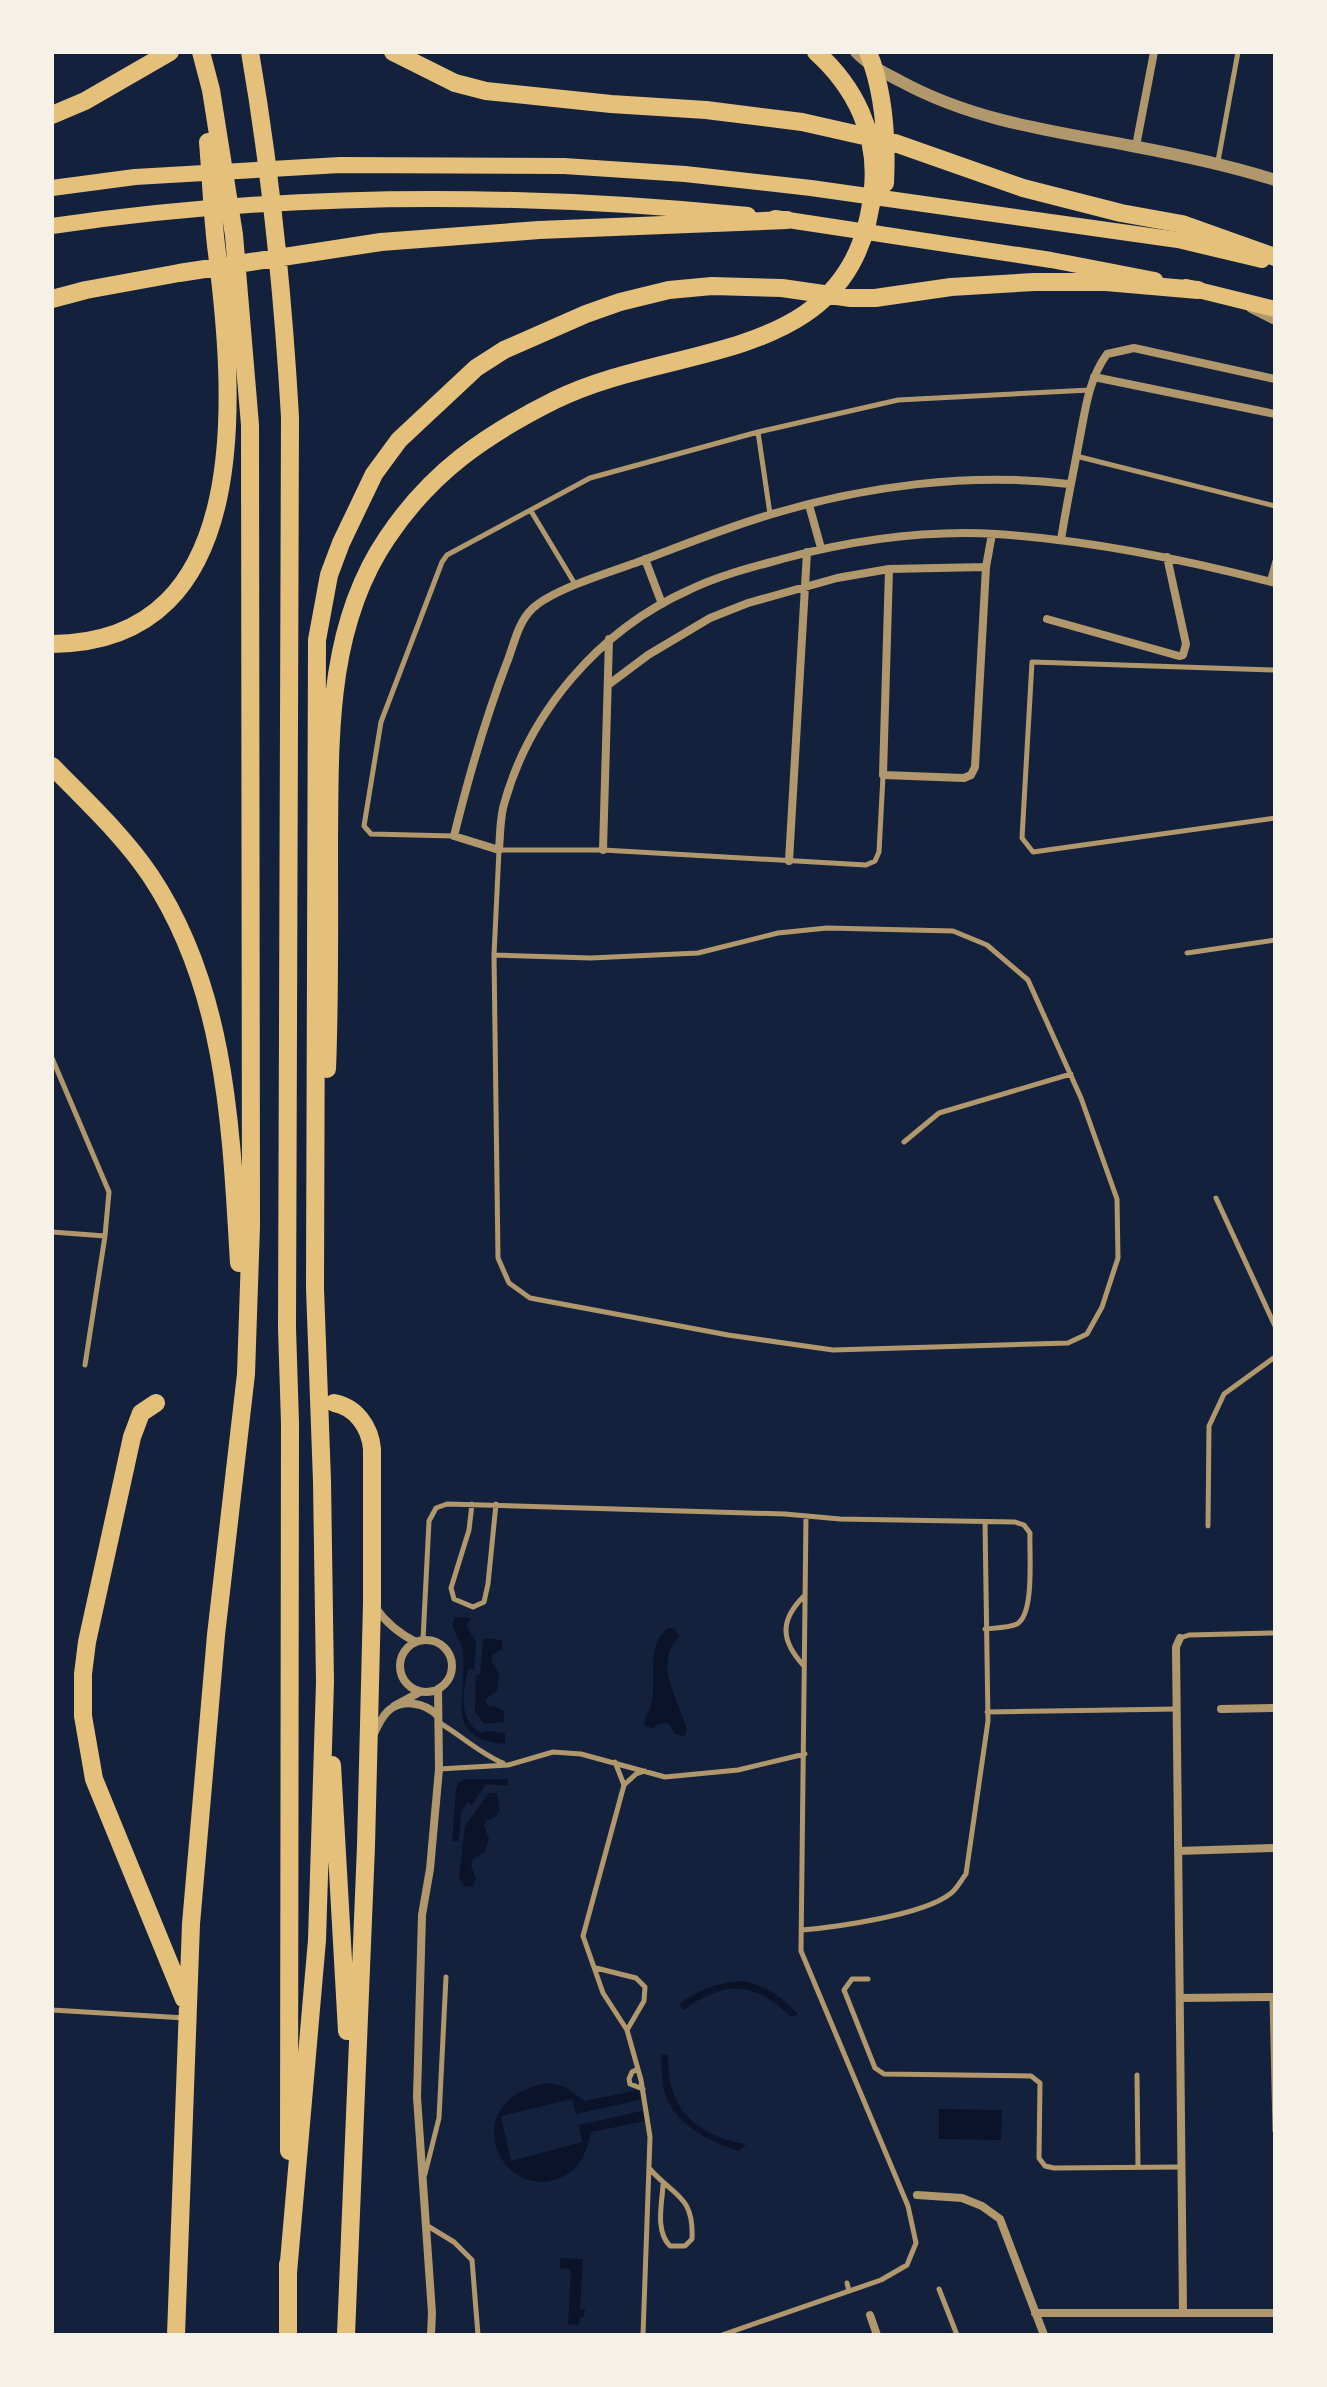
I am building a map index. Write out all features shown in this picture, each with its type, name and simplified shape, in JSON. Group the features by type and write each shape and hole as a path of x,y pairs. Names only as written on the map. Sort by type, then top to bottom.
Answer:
{"highway":[{"path":"52,115 85,101 170,52"},
{"path":"250,52 265,142 283,300 290,417 288,2335"},
{"path":"393,52 455,83 486,91 706,110 802,122 895,143 1023,188 1121,213 1182,224 1275,260"},
{"path":"816,52 848,88 862,112 872,142 874,173 871,203 857,257"},
{"path":"315,1288 327,1065 332,705 342,643 362,585 385,540 439,474 471,448 509,424 572,394 758,337 789,324 832,293 857,257 876,219 885,172 880,99 868,52"},
{"path":"52,644 77,644 127,630 160,608 181,588 210,535 224,478 228,381 201,54"},
{"path":"176,2335 186,2012 216,1635 246,1374 252,1082 250,425 234,235 211,90 201,54"},
{"path":"52,188 135,177 340,165 564,166 685,174 826,190 1178,240 1275,260"},
{"path":"52,226 130,214 341,200 432,199 660,206 787,220 1051,260 1275,309"},
{"path":"52,299 179,273 381,242 539,230 787,220"},
{"path":"288,2273 317,1940 325,1682 315,1288 317,640 329,575 354,511 374,474 409,430 476,368 504,350 544,331 620,302 669,290 752,285 833,296 875,298 951,287 1091,282 1198,290"},
{"path":"52,766 116,832 150,875 180,928 205,993 221,1061 231,1131 246,1374"},
{"path":"289,766 315,1164"},
{"path":"156,1403 141,1413 132,1437 87,1642 83,1716 94,1779 186,2012"},
{"path":"334,1403 344,1405 356,1414 371,1438 372,1603 366,1846 346,2335"},
{"path":"325,1682 336,1811 353,2125"}],"street":[{"path":"856,52 867,64 927,96 971,113 1013,124 1217,162 1275,180"},
{"path":"1136,146 1154,52"},
{"path":"1223,296 1275,321"},
{"path":"1061,540 1069,484 1090,390 1107,354 1134,348 1275,379"},
{"path":"1094,377 1275,414"},
{"path":"1069,484 1032,481 943,483 866,492 770,514 575,585 533,608 521,624 487,713 454,836 499,850 503,810 535,731 555,697 609,639 662,604 719,577 821,548 907,536 992,534 1061,540 1167,557 1272,582"},
{"path":"809,505 821,548"},
{"path":"889,569 883,775 964,778 971,775 975,767 986,567 992,534"},
{"path":"789,861 807,552"},
{"path":"1047,619 1183,655 1186,644 1167,557"},
{"path":"645,559 662,604"},
{"path":"608,685 648,655 710,618 748,603 837,578 889,569 986,567"},
{"path":"603,850 609,639"},
{"path":"367,1749 389,1709 421,1691 438,1689 449,1678 452,1662 450,1654 438,1643 419,1641 400,1634 384,1621 372,1603"},
{"path":"1180,1638 1176,1647 1183,2312"},
{"path":"419,1641 404,1652 400,1667 406,1683 421,1691"},
{"path":"431,2335 417,2097 422,1915 430,1869 439,1769 438,1689"},
{"path":"389,1709 401,1705 424,1705 438,1719"},
{"path":"1221,1709 1275,1708"},
{"path":"1178,1851 1275,1848"},
{"path":"1180,1998 1274,1998"},
{"path":"917,2195 962,2198 982,2206 1000,2219 1044,2335"},
{"path":"1035,2313 1275,2313"},
{"path":"870,2315 877,2335"}],"lane":[{"path":"1217,162 1238,52"},
{"path":"454,836 367,832 364,819 381,722 444,558 590,478 758,432 898,400 1090,390"},
{"path":"758,432 770,514"},
{"path":"1076,456 1275,506"},
{"path":"531,511 575,585"},
{"path":"1272,582 1275,561"},
{"path":"1275,670 1032,662 1022,838 1033,852 1275,818"},
{"path":"494,955 591,958 698,953 778,933 827,928 953,931 987,945 1028,980 1072,1074 1117,1199 1118,1258 1102,1307 1087,1334 1068,1343 833,1350 728,1335 530,1298 509,1283 498,1258 494,955 499,850 603,850 866,865 875,861 879,852 883,775"},
{"path":"1187,953 1275,940"},
{"path":"52,1058 109,1192 85,1365"},
{"path":"904,1142 939,1113 1072,1074"},
{"path":"1216,1198 1275,1326"},
{"path":"52,1232 105,1236"},
{"path":"1208,1526 1209,1426 1224,1394 1275,1357"},
{"path":"419,1641 429,1521 436,1508 447,1504 1015,1522 1024,1525 1030,1533 1025,1614 1016,1624 985,1629"},
{"path":"472,1504 469,1530 451,1588 454,1599 473,1607 484,1602 496,1504"},
{"path":"722,2335 881,2280 907,2265 916,2243 914,2224 801,1951 806,1516"},
{"path":"802,1930 849,1926 934,1903 952,1893 966,1874 987,1712 985,1522"},
{"path":"805,1596 791,1609 785,1626 794,1655 805,1667"},
{"path":"1180,1638 1189,1635 1275,1633"},
{"path":"987,1712 1178,1709"},
{"path":"438,1719 483,1755 508,1765"},
{"path":"439,1769 508,1765 553,1752 581,1754 665,1777 738,1770 805,1754"},
{"path":"614,1762 624,1785"},
{"path":"643,2335 649,2124 627,2030 603,1993 584,1943 583,1932 624,1785 636,1774 645,1771"},
{"path":"596,1968 636,1978 645,1987 644,2001 627,2030"},
{"path":"422,2190 439,2118 446,1977"},
{"path":"868,1979 852,1979 844,1990 875,2068 884,2074 1031,2076 1040,2083 1039,2158 1045,2166 1182,2167"},
{"path":"1274,1998 1275,2131"},
{"path":"52,2010 186,2012"},
{"path":"638,2069 632,2072 630,2084 643,2089"},
{"path":"1137,2075 1138,2166"},
{"path":"649,2168 663,2185 683,2197 693,2219 692,2239 685,2246 670,2246 664,2240 661,2231 663,2185"},
{"path":"903,2197 917,2195"},
{"path":"425,2225 454,2242 472,2260 478,2335"},
{"path":"856,2279 859,2287"},
{"path":"847,2283 849,2291"},
{"path":"939,2289 957,2335"}],"water":[{"path":"455,1617 471,1618 466,1625 476,1642 474,1670 469,1668 465,1685 465,1713 474,1728 482,1733 505,1733 505,1744 472,1734 465,1724 462,1712 463,1653 452,1624"},
{"path":"668,1628 674,1628 679,1635 670,1652 667,1667 685,1722 687,1731 684,1737 675,1734 669,1723 658,1724 652,1729 644,1725 652,1701 654,1653 661,1635"},
{"path":"485,1638 502,1640 502,1649 492,1655 492,1662 499,1673 497,1691 486,1699 486,1703 504,1711 504,1722 485,1724 475,1712 476,1676 480,1674"},
{"path":"465,1779 508,1779 508,1786 486,1784 472,1805 468,1802 461,1812 459,1841 452,1841 456,1790 458,1783"},
{"path":"489,1793 497,1793 500,1809 484,1826 489,1839 484,1853 473,1858 471,1865 476,1879 472,1887 464,1886 459,1878 465,1826"},
{"path":"744,1981 774,1993 798,2014 791,2017 764,1996 739,1989 712,1993 683,2010 679,2004 710,1987"},
{"path":"661,2054 668,2055 672,2089 687,2116 712,2134 746,2144 739,2151 695,2131 676,2114 664,2088"},
{"path":"548,2083 564,2086 585,2101 639,2090 645,2121 591,2132 582,2158 574,2169 562,2177 540,2182 520,2177 505,2164 496,2147 494,2127 501,2109 519,2093"},
{"path":"939,2109 1002,2110 1001,2140 939,2139"},
{"path":"560,2258 583,2259 580,2309 585,2309 579,2325 568,2324 571,2269 560,2268"}],"pier":[{"path":"572,2099 576,2114 644,2099 646,2110 579,2125 582,2142 511,2161 501,2116"}]}
